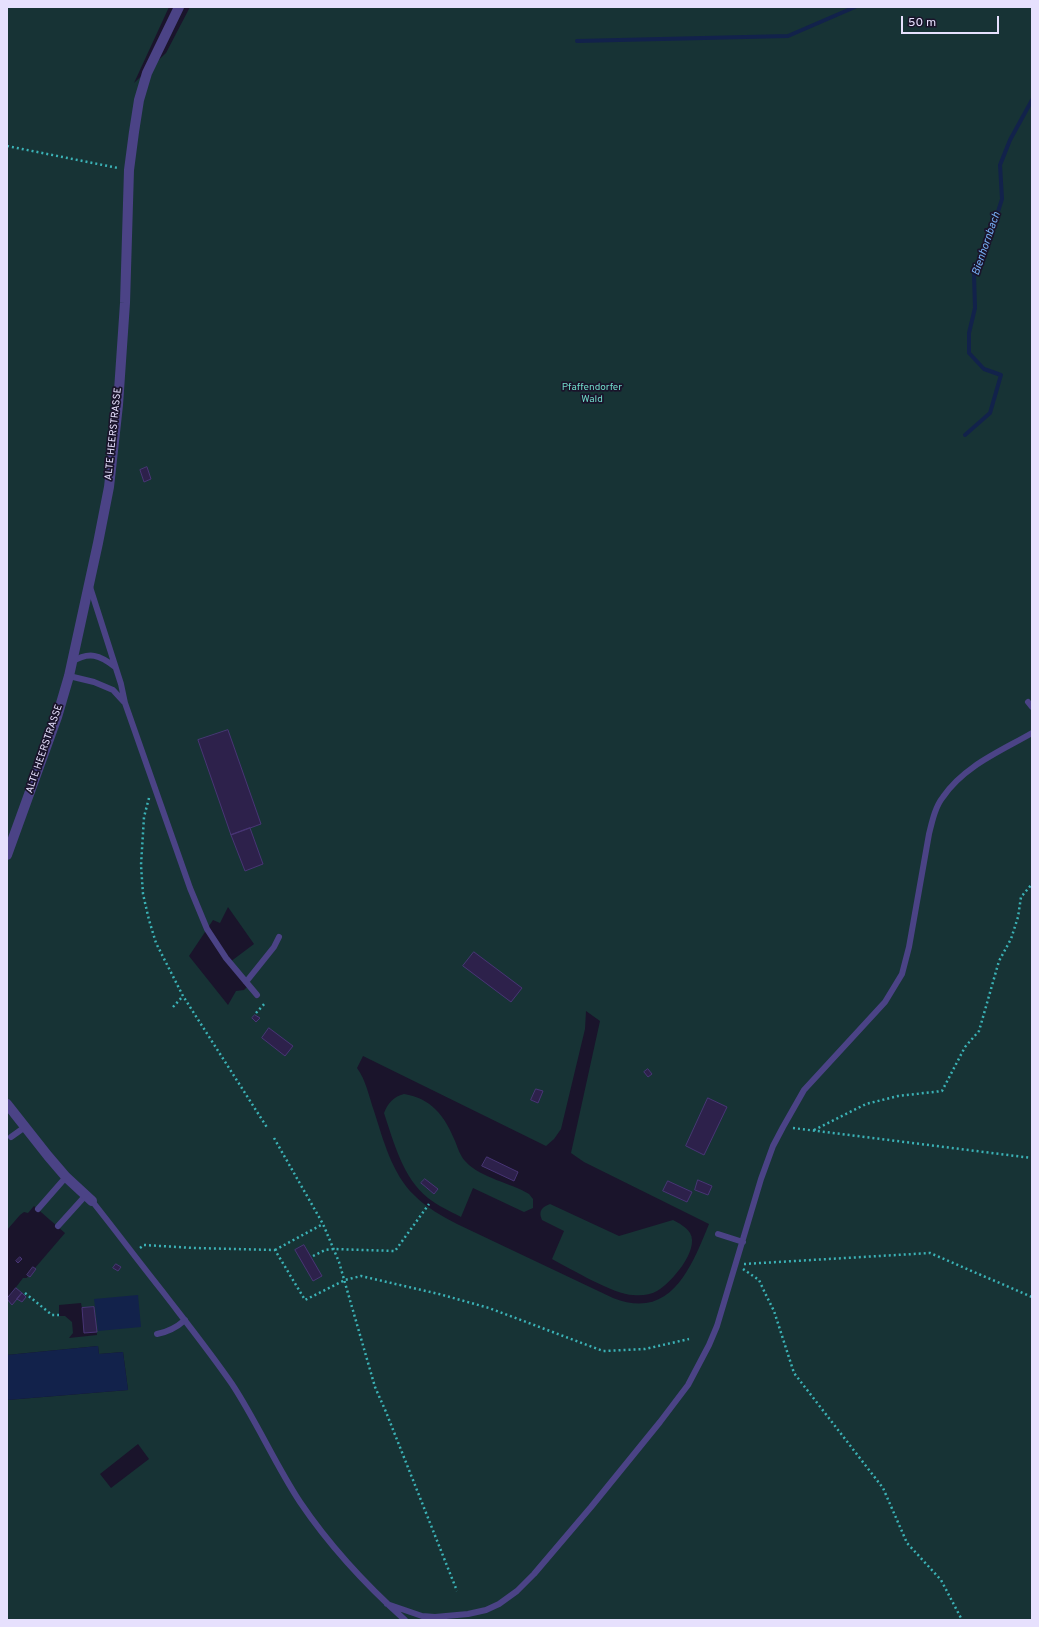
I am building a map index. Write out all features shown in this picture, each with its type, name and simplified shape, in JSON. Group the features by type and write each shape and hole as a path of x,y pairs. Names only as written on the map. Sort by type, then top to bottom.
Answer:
{"street":[{"name":"ALTE HEERSTRASSE","path":"7,855 55,724 69,676 109,487 118,405 124,304 129,170 139,100 147,73 179,7"},
{"path":"7,1104 66,1177 89,1198"}],"lane":[{"path":"89,584 125,703 190,888 207,928 226,958 257,995"},
{"path":"72,662 81,656 92,655 104,658 115,667"},
{"path":"69,676 94,682 113,690 125,703"},
{"path":"1028,702 1032,707"},
{"path":"387,1604 422,1616 434,1618 468,1614 486,1610 499,1604 517,1591 534,1574 660,1422 697,1369 717,1326 761,1179 773,1146 783,1127 804,1090 886,1002 902,974 909,947 929,834 933,819 942,798 960,778 992,754 1032,733"},
{"path":"246,982 274,947 279,937"},
{"path":"11,1137 25,1127"},
{"path":"38,1210 66,1177"},
{"path":"58,1226 89,1198 185,1320 222,1370 300,1501 316,1525 335,1548 387,1604 404,1620"},
{"path":"718,1234 743,1242"},
{"path":"157,1334 167,1332 185,1320"}],"path":[{"path":"7,146 129,170"},
{"path":"153,786 147,802 144,817 141,866 143,894 156,943 183,996 268,1129"},
{"path":"814,1130 866,1104 898,1096 942,1091 965,1047 979,1031 998,961 1011,939 1018,917 1021,897 1032,884"},
{"path":"172,1007 183,996"},
{"path":"256,1013 266,1002"},
{"path":"783,1127 1032,1158"},
{"path":"274,1138 323,1224 334,1249 345,1280 375,1386 457,1591"},
{"path":"313,1256 325,1250 334,1249 395,1251 429,1204"},
{"path":"133,1253 144,1245 275,1250 323,1224"},
{"path":"275,1250 305,1300 345,1280 361,1276 439,1294 489,1308 603,1351 645,1349 689,1339"},
{"path":"736,1266 749,1262 930,1253 1032,1297"},
{"path":"736,1266 752,1274 759,1280 774,1312 794,1373 883,1488 907,1543 941,1580 962,1620"},
{"path":"25,1293 52,1316 59,1315"}],"green space":[{"name":"Pfaffendorfer Wald","path":"7,7 169,7 134,83 166,53 190,7 1032,7 1032,1620 7,1620 7,1400 128,1390 123,1352 99,1354 98,1346 7,1355 7,1299 23,1278 27,1278 27,1275 33,1267 35,1268 65,1233 34,1206 28,1213 24,1212 20,1215 7,1230","holes":["228,907 254,944 230,962 248,986 244,990 236,991 228,1005 189,956 213,920 220,923","586,1011 600,1021 571,1153 584,1162 709,1224 695,1257 686,1273 676,1286 664,1296 650,1302 633,1303 613,1298 457,1224 424,1204 406,1187 394,1167 365,1083 357,1068 363,1056 546,1146 554,1139 561,1129 585,1029","81,1303 82,1308 94,1307 97,1335 69,1338 73,1333 72,1322 65,1316 59,1316 59,1305","138,1444 149,1459 111,1488 100,1474"]},
{"path":"404,1094 414,1096 429,1104 442,1116 461,1155 472,1168 529,1194 533,1199 533,1208 524,1212 473,1188 461,1217 428,1198 419,1190 400,1159 384,1113 391,1101"},
{"path":"550,1204 619,1236 673,1220 690,1233 692,1240 688,1257 676,1274 657,1291 636,1295 615,1291 552,1259 564,1231 542,1220 540,1214 542,1210 545,1206"}],"water":[{"path":"138,1295 141,1327 98,1331 94,1299"},
{"path":"98,1346 99,1354 123,1352 128,1390 7,1400 7,1355"}],"building":[{"path":"147,467 151,479 144,482 140,470"},
{"path":"228,730 261,824 231,835 198,740"},
{"path":"250,828 263,864 245,871 231,835"},
{"path":"474,952 522,988 511,1002 463,966"},
{"path":"255,1015 260,1018 256,1022 252,1018"},
{"path":"269,1028 293,1046 285,1056 262,1038"},
{"path":"648,1069 652,1074 648,1077 644,1072"},
{"path":"536,1089 543,1091 538,1103 531,1100"},
{"path":"708,1098 727,1107 704,1155 686,1146"},
{"path":"487,1157 518,1172 514,1181 482,1166"},
{"path":"425,1179 438,1189 434,1194 421,1183"},
{"path":"698,1180 712,1186 708,1195 695,1190"},
{"path":"668,1181 692,1192 687,1202 663,1191"},
{"path":"304,1245 322,1276 313,1281 295,1250"},
{"path":"20,1257 22,1259 18,1263 16,1261"},
{"path":"116,1264 121,1267 118,1271 113,1268"},
{"path":"33,1267 36,1269 30,1277 27,1275"},
{"path":"16,1288 22,1293 12,1305 7,1299"},
{"path":"22,1293 26,1297 22,1302 17,1299"},
{"path":"94,1307 97,1332 84,1333 82,1308"}],"waterway":[{"path":"577,41 788,36 855,7"},
{"name":"Bienhornbach","path":"965,435 990,413 1001,375 984,369 969,353 969,333 975,308 974,274 984,256 1002,199 1000,165 1010,140 1032,100"}]}
